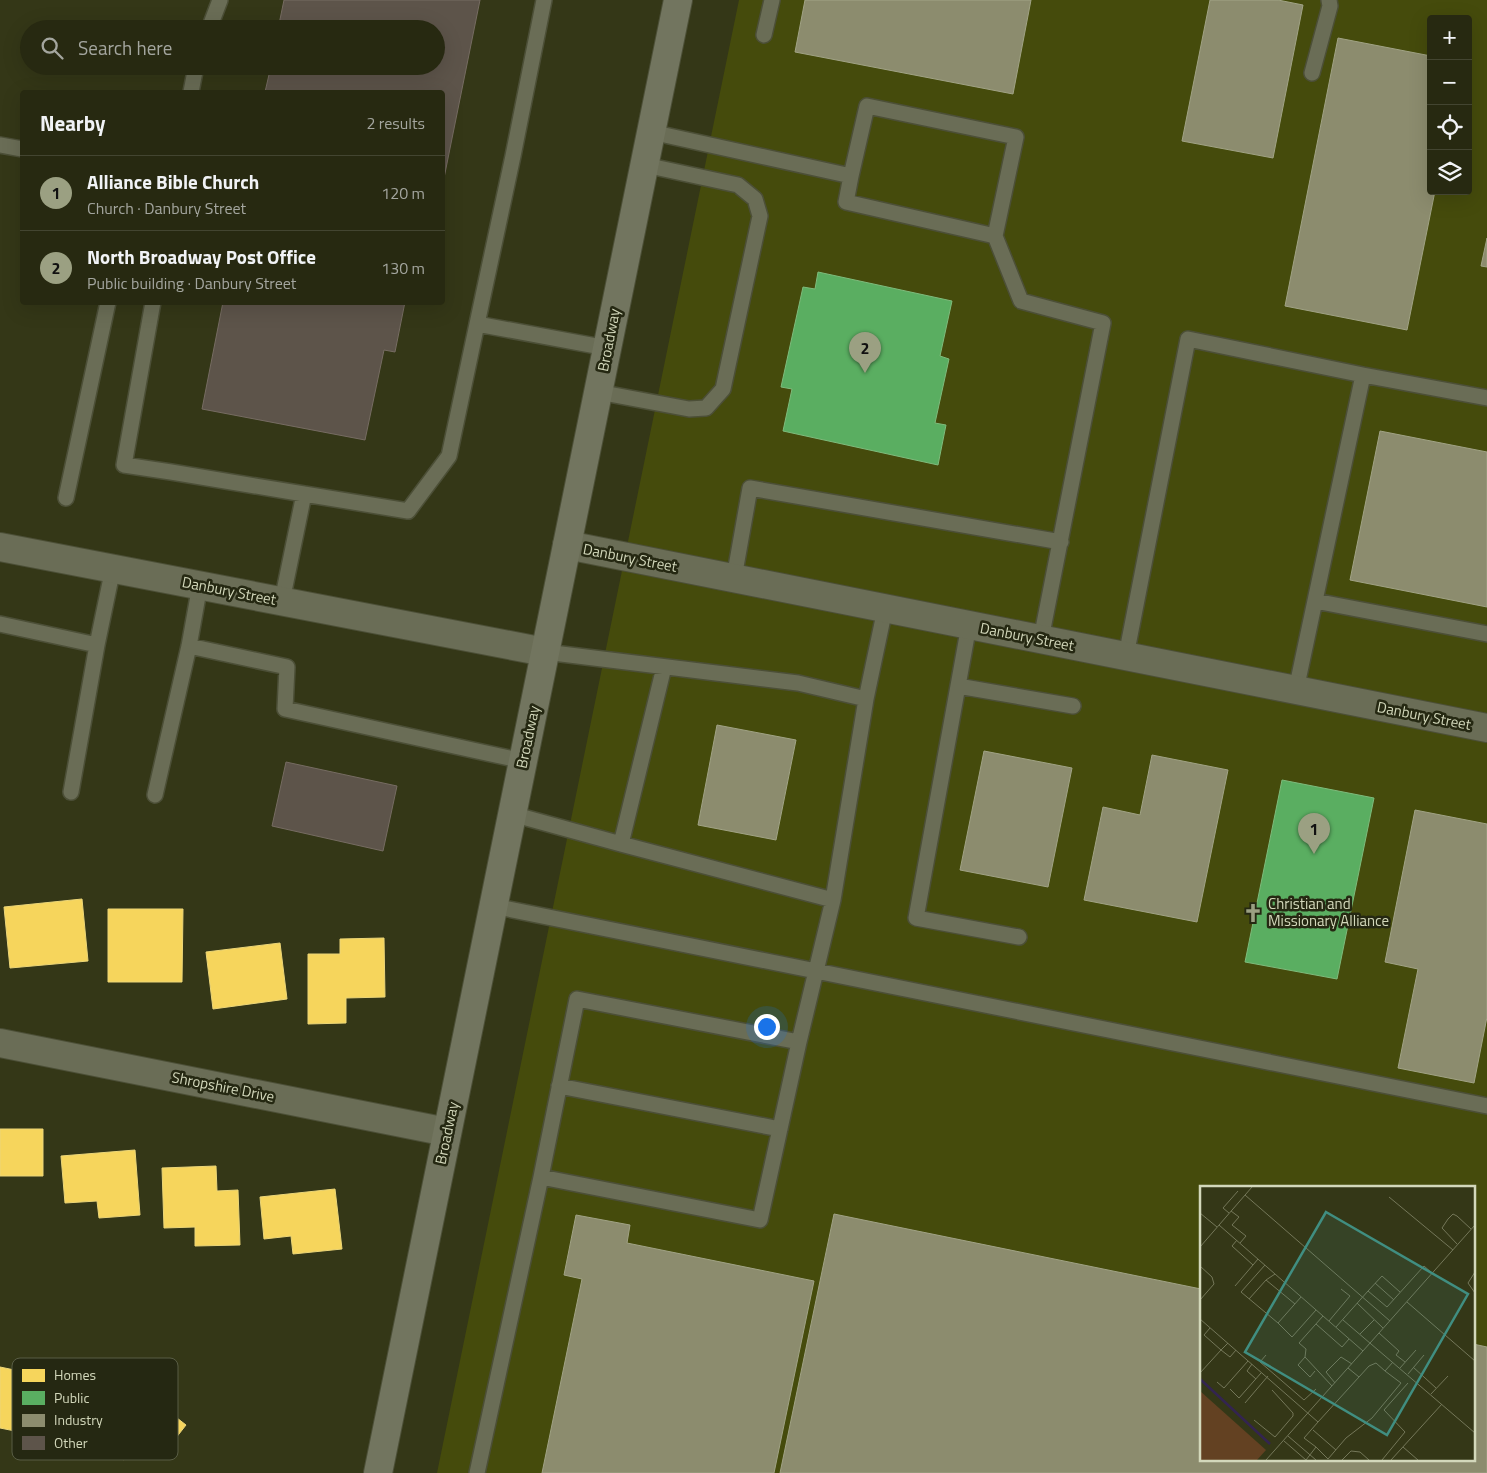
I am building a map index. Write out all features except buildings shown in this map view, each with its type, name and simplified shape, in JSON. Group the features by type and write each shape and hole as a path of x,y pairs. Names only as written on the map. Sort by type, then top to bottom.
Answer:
{"main road":[{"name":"Broadway","path":"381,1472 447,1132 678,0"}],"street":[{"name":"Danbury Street","path":"567,545 1487,728"},
{"name":"Danbury Street","path":"0,546 546,652"},
{"name":"Shropshire Drive","path":"0,1042 447,1132"}],"lane":[{"path":"212,20 220,0"},
{"path":"152,305 124,465 408,511 449,456 544,0"},
{"path":"764,35 772,0"},
{"path":"1312,73 1330,6 1329,0"},
{"path":"191,90 194,75"},
{"path":"995,236 846,202 867,106 1016,137 995,236 1021,301 1104,323 1041,640"},
{"path":"651,132 851,176"},
{"path":"0,145 20,149"},
{"path":"598,392 689,410 706,408 723,389 760,216 755,199 738,185 645,165"},
{"path":"66,498 107,305"},
{"path":"478,324 607,348"},
{"path":"1126,656 1188,339 1362,375 1487,398"},
{"path":"1296,690 1362,375"},
{"path":"734,578 750,488 1061,542"},
{"path":"282,601 304,494"},
{"path":"71,792 97,645 113,568"},
{"path":"155,795 189,646 200,585"},
{"path":"1315,601 1487,634"},
{"path":"541,1177 760,1220 815,971 833,900 866,699 885,608"},
{"path":"0,624 97,645"},
{"path":"969,625 916,918 1019,937"},
{"path":"189,646 287,667 285,709 523,761"},
{"path":"546,652 798,683 866,699"},
{"path":"621,844 664,667"},
{"path":"958,686 1073,706"},
{"path":"512,814 833,900"},
{"path":"493,906 1487,1106"},
{"path":"477,1473 541,1177 576,999 799,1042"},
{"path":"559,1086 780,1130"}],"shaded area":[{"path":"739,0 1487,0 1487,1473 437,1473"}],"place":[{"name":"North Broadway Post Office","path":"865,373"},
{"name":"Alliance Bible Church","path":"1314,854"},
{"name":"Christian and Missionary Alliance","path":"1253,913"}]}
